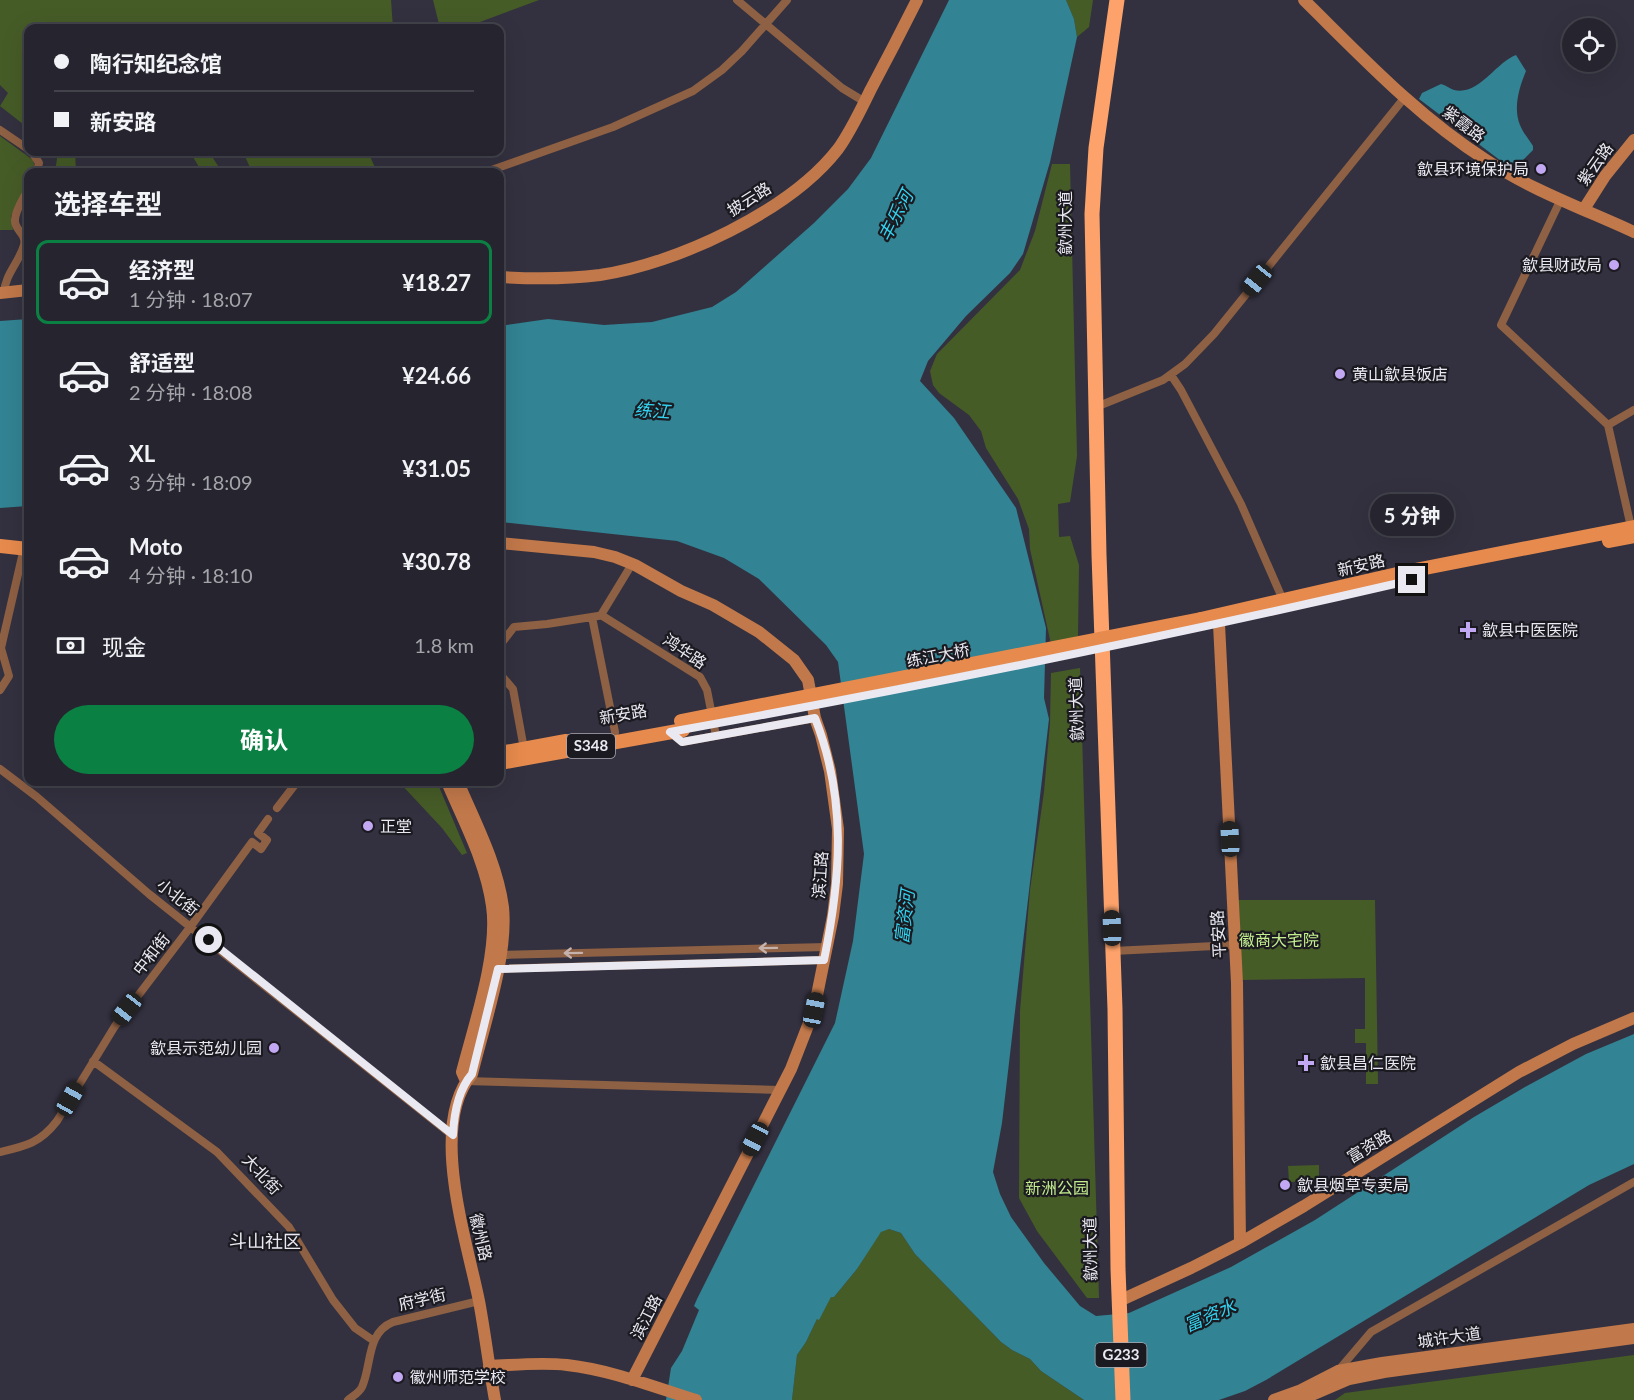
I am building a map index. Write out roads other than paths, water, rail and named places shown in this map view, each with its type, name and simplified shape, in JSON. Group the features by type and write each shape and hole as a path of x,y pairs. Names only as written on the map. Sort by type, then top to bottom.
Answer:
{"highway":[{"name":"歙州大道","path":"1107,0 1086,147 1082,214 1089,555 1116,1307"},
{"name":"歙州大道","path":"1116,1307 1113,951 1096,407 1093,187 1096,148 1117,0"},
{"name":"G233","path":"1113,1400 1116,1307"},
{"name":"G233","path":"1116,1307 1123,1400"}],"main road":[{"name":"新安路","path":"1202,623 1283,600 1410,571 1633,530"},
{"name":"新安路","path":"1202,623 1219,624 1633,530"},
{"path":"0,546 24,549"},
{"name":"练江大桥","path":"678,727 1202,623"},
{"name":"新安路","path":"504,752 615,732 678,727"},
{"name":"新安路","path":"504,762 678,727"}],"street":[{"path":"737,0 842,88 865,102"},
{"path":"497,168 613,127 693,91 742,51 787,0"},
{"name":"披云路","path":"504,277 541,279 602,275 652,262 716,238 766,209 818,171 846,137 918,0"},
{"name":"紫霞路","path":"1304,0 1404,97 1446,132 1484,159 1512,176 1634,232"},
{"path":"1096,407 1155,384 1185,364 1214,334 1404,97"},
{"path":"0,130 24,146"},
{"name":"紫云路","path":"1584,209 1605,176 1634,140"},
{"path":"24,198 15,219 15,225 23,236 24,245 7,276 2,293 24,290"},
{"path":"1561,199 1501,325 1608,425 1633,530"},
{"path":"1171,375 1241,504 1283,600"},
{"path":"1608,425 1634,410"},
{"name":"滨江路","path":"504,543 594,552 632,564 681,591 729,613 773,642 794,660 808,680 815,718 822,735 830,771 838,829 837,884 814,1010 780,1090 636,1381"},
{"path":"0,690 9,676 1,648 24,557"},
{"path":"615,732 597,616 632,564"},
{"path":"504,640 514,627 597,616"},
{"name":"鸿华路","path":"597,616 700,677 707,690 716,736"},
{"name":"平安路","path":"1219,624 1235,945 1240,1243"},
{"path":"504,679 513,689 524,749"},
{"path":"678,727 682,742 815,718"},
{"name":"小北街","path":"0,769 37,797 141,887 453,1135"},
{"path":"277,808 294,786"},
{"name":"徽州路","path":"449,786 488,883 494,917 496,955"},
{"name":"徽州路","path":"460,786 490,858 497,880 504,918 472,1074 466,1081 457,1107 452,1158 455,1188 479,1301 495,1400"},
{"name":"中和街","path":"0,1152 27,1146 46,1134 62,1115 115,1026 252,842 261,849 267,840 258,833 268,819"},
{"path":"1113,951 1235,945"},
{"path":"496,955 827,947"},
{"path":"493,969 824,960"},
{"name":"富资路","path":"1116,1307 1240,1243 1304,1206 1528,1067 1573,1044 1634,1018"},
{"name":"大北街","path":"93,1061 218,1152 232,1165 289,1227 333,1299 356,1328 374,1341"},
{"path":"466,1081 780,1090"},
{"path":"1324,1396 1338,1371 1371,1332 1634,1182"},
{"name":"府学街","path":"374,1341 382,1329 393,1322 479,1301"},
{"name":"城许大道","path":"1274,1400 1299,1391 1338,1371 1634,1329"},
{"name":"城许大道","path":"1300,1400 1324,1396 1349,1378 1634,1338"},
{"path":"348,1400 362,1386 374,1341"},
{"path":"489,1366 568,1365 636,1381 696,1400"}],"water":[{"path":"949,0 1066,0 1074,19 1077,37 1050,162 1023,254 1010,273 966,316 928,361 920,381 954,418 1016,508 1046,628 1044,698 1049,719 1002,1123 993,1172 1011,1217 1044,1263 1080,1306 1096,1316 1129,1313 1231,1267 1315,1220 1474,1117 1525,1087 1586,1054 1634,1034 1634,1164 1589,1185 1266,1380 1245,1391 1219,1400 1084,1400 1041,1371 1030,1359 1001,1342 915,1254 901,1233 889,1229 881,1232 857,1269 834,1297 831,1297 819,1320 817,1319 797,1355 792,1400 666,1400 671,1368 682,1351 699,1310 694,1306 697,1299 835,1023 853,941 864,854 838,662 826,645 759,579 724,558 677,541 504,522 504,325 548,319 604,325 652,322 712,307 736,292 814,223 848,189 871,158"},
{"path":"1516,55 1526,71 1518,98 1518,118 1533,150 1515,168 1509,167 1419,99 1422,93 1441,84 1454,90 1463,91 1471,88"},
{"path":"24,319 24,506 0,508 0,321"}],"place":[{"name":"歙县环境保护局","path":"1541,169"},
{"name":"歙县财政局","path":"1614,265"},
{"name":"黄山歙县饭店","path":"1340,374"},
{"name":"歙县中医医院","path":"1468,630"},
{"name":"正堂","path":"368,826"},
{"name":"歙县示范幼儿园","path":"274,1048"},
{"name":"歙县昌仁医院","path":"1306,1063"},
{"name":"歙县烟草专卖局","path":"1285,1185"},
{"name":"徽州师范学校","path":"398,1377"}],"district":[{"name":"斗山社区","path":"265,1242"}],"water label":[{"name":"丰乐河","path":"896,216"},
{"name":"练江","path":"652,411"},
{"name":"富资河","path":"905,917"},
{"name":"富资水","path":"1210,1316"}],"park label":[{"name":"徽商大宅院","path":"1279,940"},
{"name":"新洲公园","path":"1057,1188"}]}
